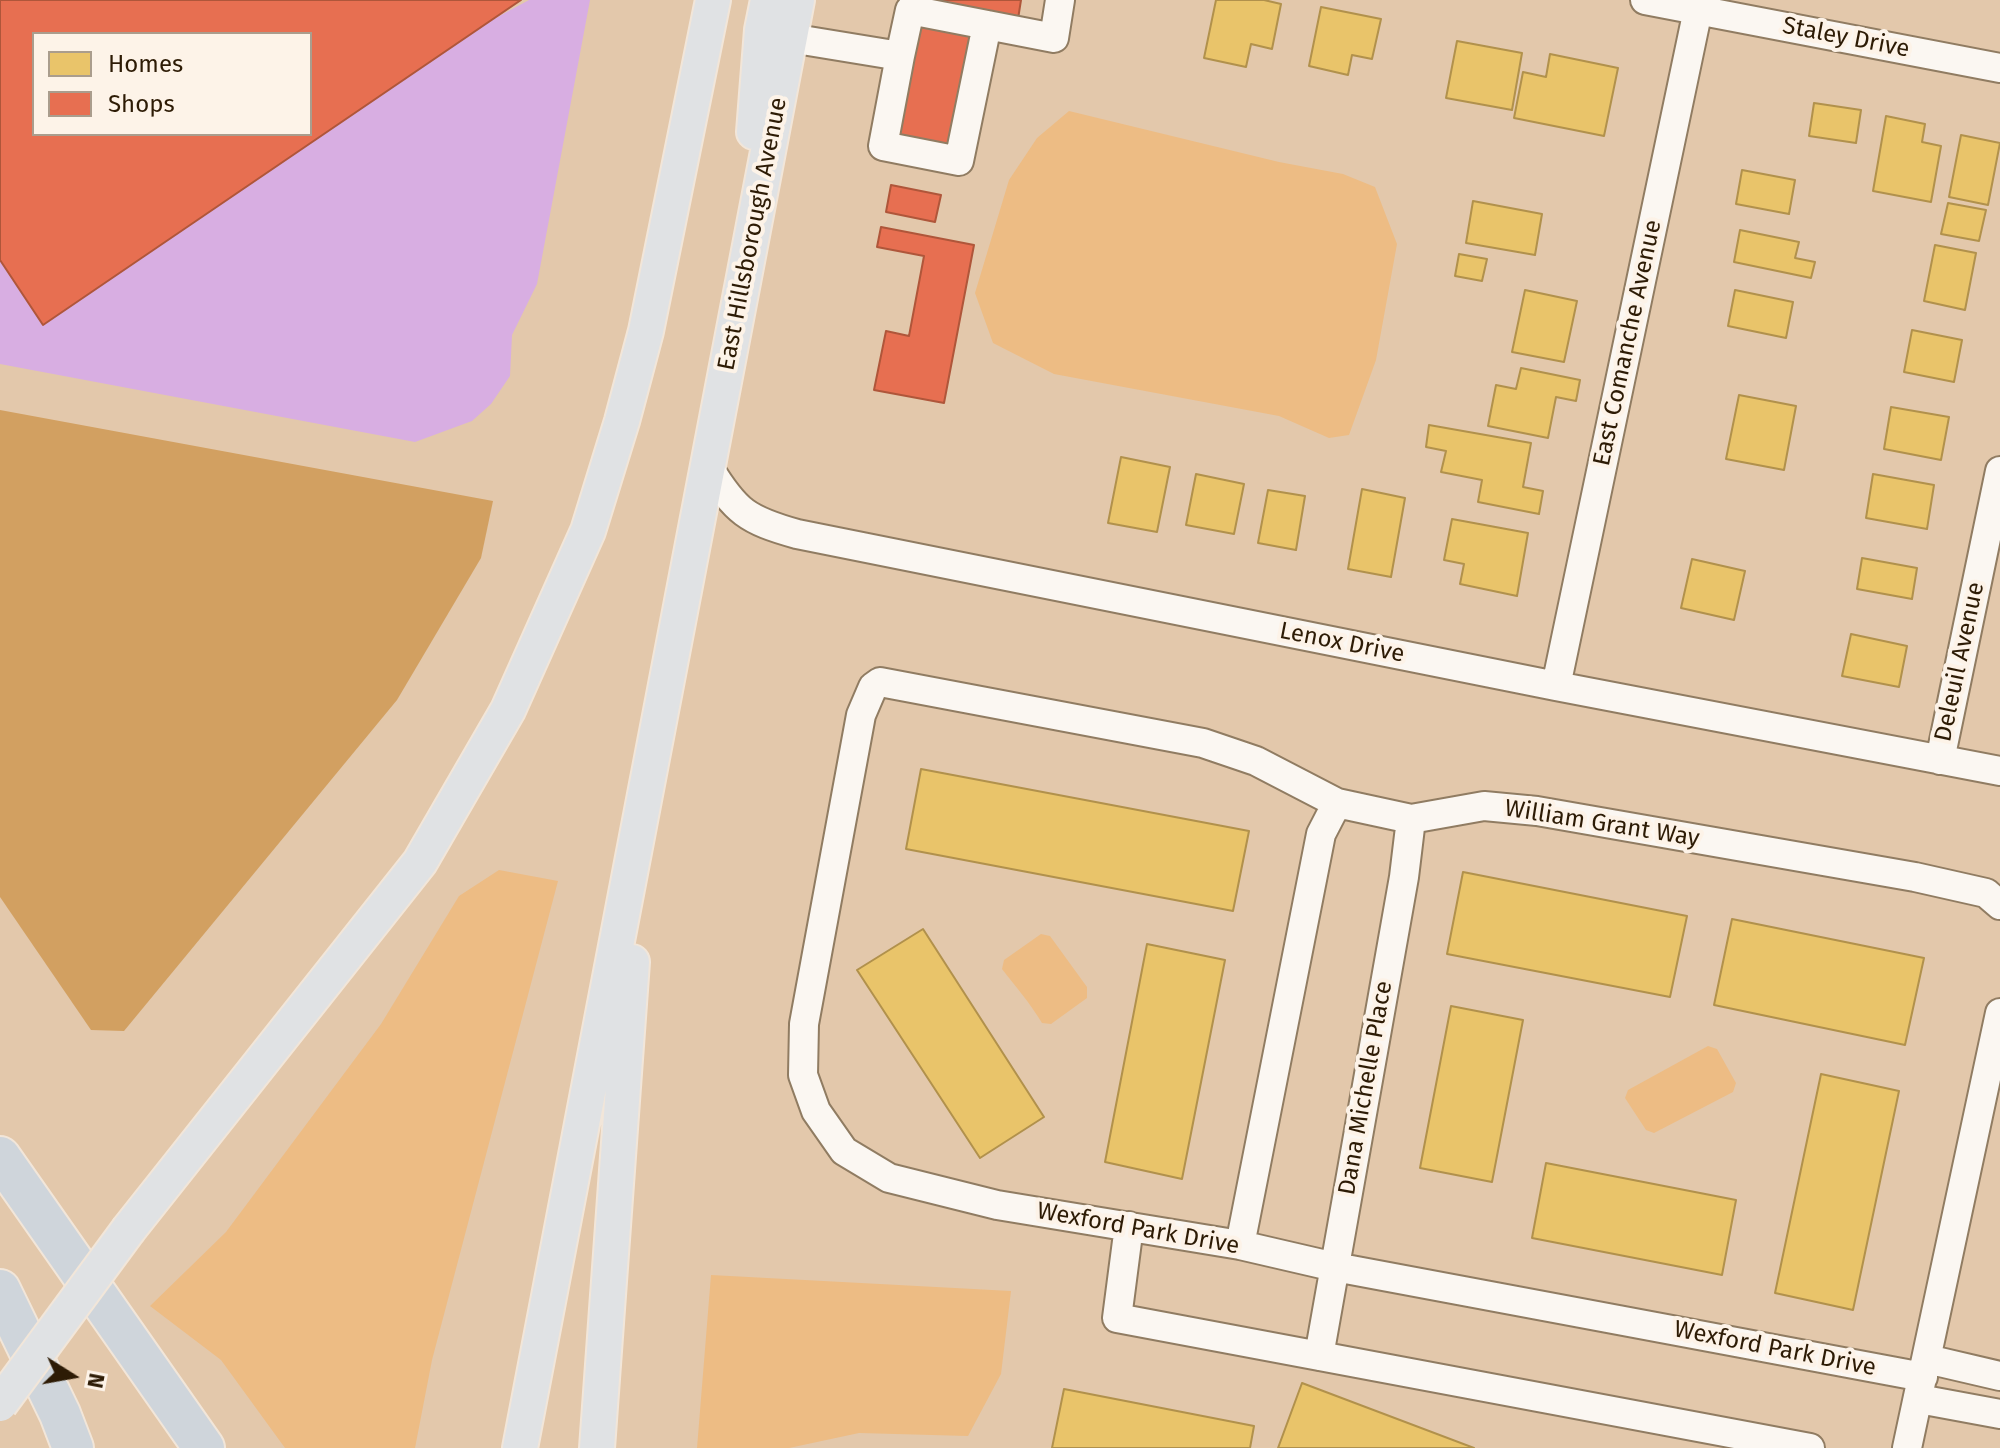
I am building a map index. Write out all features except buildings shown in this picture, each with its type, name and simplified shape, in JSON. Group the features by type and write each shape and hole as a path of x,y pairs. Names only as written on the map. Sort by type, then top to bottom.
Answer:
{"highway":[{"path":"0,1157 204,1448"},
{"path":"0,1290 60,1414 73,1448"}],"main road":[{"path":"0,1404 129,1229 420,862 508,710 588,531 622,421 646,331 713,0"},
{"path":"761,187 754,146 754,104 768,0"},
{"name":"East Hillsborough Avenue","path":"643,804 797,0"},
{"path":"520,1448 643,804"},
{"path":"597,1448 643,804"}],"street":[{"path":"987,25 959,161 883,146 910,10 1054,38 1060,0"},
{"name":"Staley Drive","path":"1645,0 1699,5 2000,68"},
{"name":"East Comanche Avenue","path":"1556,686 1699,5"},
{"path":"790,38 900,56"},
{"name":"Lenox Drive","path":"709,468 740,512 769,526 797,534 1556,686 2000,771"},
{"name":"Deleuil Avenue","path":"1940,760 2000,471"},
{"name":"William Grant Way","path":"880,682 1203,743 1256,761 1337,803 1411,819 1484,806 1537,811 1915,877 1986,893 2000,905"},
{"name":"Wexford Park Drive","path":"880,682 873,687 861,715 804,1024 803,1075 816,1111 844,1151 889,1178 997,1205 1240,1245 1335,1267 1923,1378 2000,1376"},
{"path":"1240,1245 1321,834 1337,803"},
{"name":"Dana Michelle Place","path":"1319,1356 1401,892 1411,819"},
{"path":"1907,1448 2000,1013"},
{"path":"1129,1226 1117,1318 1810,1448"},
{"name":"Wexford Park Drive","path":"1923,1378 2000,1414"}],"shaded area":[{"path":"529,0 590,0 537,284 512,335 510,376 491,404 472,421 415,442 0,364 0,120 32,133 32,136 272,169 490,21"},
{"path":"1069,111 1279,162 1343,174 1375,187 1397,244 1376,360 1349,435 1329,438 1279,416 1054,374 993,343 975,293 1009,180 1037,138"},
{"path":"0,410 493,501 481,558 397,700 124,1031 91,1030 0,897"},
{"path":"499,870 558,881 432,1360 415,1448 285,1448 221,1360 150,1306 226,1232 381,1024 459,896"},
{"path":"1041,934 1050,936 1087,987 1087,998 1051,1024 1042,1023 1002,969 1004,960"},
{"path":"1708,1046 1717,1049 1736,1083 1733,1092 1654,1133 1646,1130 1625,1098 1628,1090"},
{"path":"711,1275 1011,1291 1001,1374 968,1436 859,1433 789,1448 697,1448"}]}
